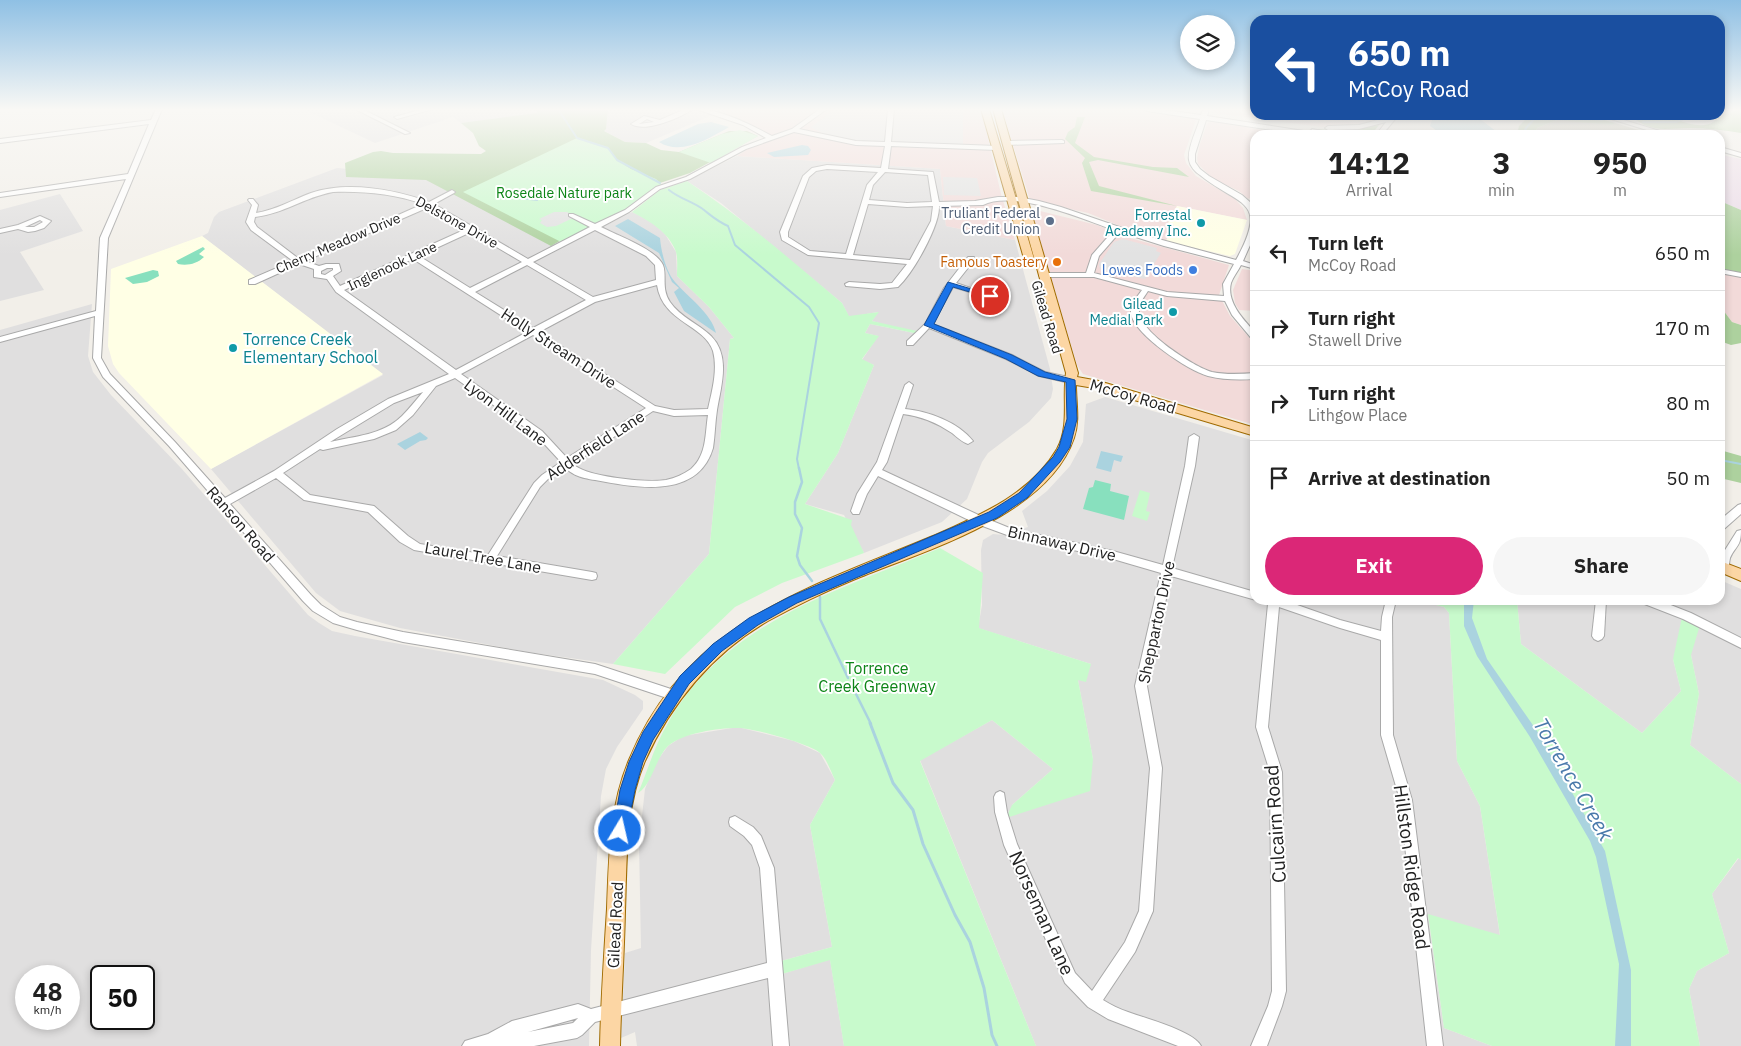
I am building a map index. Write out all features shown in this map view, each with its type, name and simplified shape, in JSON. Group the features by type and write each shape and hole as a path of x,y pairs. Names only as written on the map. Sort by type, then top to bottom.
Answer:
{"main road":[{"name":"Gilead Road","path":"610,1046 621,818 636,762 648,736 673,695 699,664 717,648 772,610 981,521 1023,496 1056,460 1064,447 1072,419 1070,380 1072,373 1043,275 1001,158"},
{"path":"1009,158 1014,168"},
{"name":"Gilead Road","path":"1011,158 1014,168 1017,203 1064,373 1070,380"},
{"name":"McCoy Road","path":"1070,380 1095,384 1250,430"},
{"path":"1725,568 1741,575"}],"street":[{"name":"Ranson Road","path":"138,158 104,238 96,351 100,366 125,396 172,444 307,598 317,608 337,620 404,637 595,669 673,695"},
{"path":"471,291 627,211 658,188 688,178 726,158"},
{"path":"849,257 873,179 884,170 886,158"},
{"path":"1192,158 1193,165 1205,178 1241,198 1250,210"},
{"path":"849,284 894,286 898,283 912,262 934,222 935,204 931,173 821,167 814,169 806,176 784,232 785,238 808,253 912,262"},
{"path":"2,192 130,176"},
{"name":"Delstone Drive","path":"252,215 275,210 331,190 400,194 429,204 592,300"},
{"name":"Cherry Meadow Drive","path":"252,282 429,204 452,192"},
{"name":"Lyon Hill Lane","path":"251,200 255,205 250,222 254,228 297,261 320,269 330,266 337,268 336,273 330,276 339,290 539,433 574,470 582,474 646,484 672,482 688,476 698,468 706,456 718,366 717,351 711,340 674,312 666,302 659,282 659,265 649,254 571,215"},
{"path":"865,202 935,204 1017,203 1083,216 1119,229 1250,265"},
{"path":"0,231 21,226"},
{"name":"Inglenook Lane","path":"339,290 471,229"},
{"path":"1090,275 1091,263 1095,255 1119,229"},
{"path":"1250,236 1227,284 1227,299 1236,316 1250,331"},
{"name":"Holly Stream Drive","path":"414,256 652,408 674,413 712,412"},
{"path":"910,343 928,325 951,284 971,259"},
{"path":"1725,272 1741,275"},
{"path":"1043,275 1090,275 1182,296 1227,299"},
{"path":"223,503 277,473 368,414 402,397 435,385 592,300 659,282"},
{"path":"951,284 990,296"},
{"path":"1147,288 1136,307 1137,319 1172,356 1189,367 1209,374 1232,378 1250,376"},
{"path":"0,340 99,313"},
{"name":"McCoy Road","path":"928,325 1009,357 1042,374 1070,380"},
{"path":"317,448 384,432 399,424 416,408 421,398 435,385"},
{"path":"856,511 862,494 877,470 909,385"},
{"path":"402,397 416,408"},
{"name":"Adderfield Lane","path":"491,558 544,477 652,408"},
{"path":"900,411 918,414 934,420 958,432 968,440"},
{"name":"Shepparton Drive","path":"1092,1002 1142,926 1146,911 1156,768 1141,686 1167,572 1194,438"},
{"name":"Binnaway Drive","path":"877,470 981,521 1012,532 1113,555 1250,595"},
{"name":"Laurel Tree Lane","path":"277,473 307,498 371,509 404,539 418,547 592,576"},
{"path":"1725,522 1741,508"},
{"path":"1725,558 1741,534"},
{"name":"Culcairn Road","path":"1259,1046 1275,1006 1281,965 1276,772 1262,726 1273,605"},
{"path":"1287,605 1340,624 1387,637"},
{"name":"Hillston Ridge Road","path":"1390,605 1387,617 1386,736 1406,800 1435,1046"},
{"path":"1598,636 1601,605"},
{"path":"1659,605 1690,617 1741,643"},
{"name":"Norseman Lane","path":"1000,797 1001,812 1011,845 1070,978 1092,1002 1112,1015 1179,1037 1193,1046"},
{"path":"735,822 752,832 758,840 767,868 781,1046"},
{"path":"470,1046 490,1041 511,1043 577,1030 591,1016 774,969"}],"shaded area":[{"path":"733,158 765,158 940,169 946,226 1015,240 1050,369 1053,389 1051,398 1029,422 988,453 982,462 967,499 942,522 864,553 844,515 805,504 838,453 874,365 862,360 878,336 865,333 870,324 914,333 872,321 878,312 849,317 842,303 721,203 687,181"},
{"path":"765,158 992,158 1015,240 946,226 940,169"},
{"path":"1017,158 1185,158 1186,163 1196,176 1235,199 1243,208 1247,220 1177,206 1169,223 1174,224 1166,241 1135,232 1088,213 1030,200"},
{"path":"1197,158 1250,158 1250,198 1248,199 1239,191 1213,179 1198,164"},
{"path":"1725,158 1741,159 1741,210 1725,203"},
{"path":"337,168 432,176 567,245 632,212 651,221 665,234 676,252 677,276 709,307 734,338 730,339 709,554 613,664 527,652 400,628 340,611 316,593 211,469 383,375 202,236 208,233 214,217 219,212"},
{"path":"943,177 977,178 981,196 944,195"},
{"path":"60,194 83,231 20,252 44,290 0,301 0,210"},
{"path":"1177,206 1247,220 1235,254 1230,256 1166,241 1174,225 1168,223"},
{"path":"1036,210 1097,225 1130,238 1229,265 1219,295 1230,316 1250,338 1250,424 1083,374 1077,365 1032,214"},
{"path":"554,212 567,212 575,217 556,226 547,227 540,223 542,220 539,219"},
{"path":"202,236 383,374 211,469 119,373 113,364 108,346 111,269"},
{"path":"1123,239 1157,248 1156,251 1161,253 1152,267 1147,266 1144,272 1149,274 1145,279 1100,269 1099,264 1114,242"},
{"path":"1242,269 1250,270 1250,311 1239,310 1235,303 1233,290"},
{"path":"1725,272 1741,275 1741,325 1732,322 1725,313"},
{"path":"92,304 88,356 93,372 111,395 182,469 308,615 332,631 603,680 635,695 643,701 643,709 617,747 606,769 601,796 591,950 589,1046 0,1046 0,330"},
{"path":"1105,397 1250,440 1250,605 1436,605 1444,607 1449,613 1457,761 1480,806 1500,936 1428,915 1444,1028 1492,1046 1036,1046 920,760 992,720 1053,769 1012,805 1093,759 1078,680 1091,664 978,628 982,605 981,550 983,540 993,534 1004,535 1028,527 1022,511 1047,491 1070,466 1083,442 1086,404"},
{"path":"1725,582 1741,589 1741,784 1690,745 1699,694 1691,655 1673,659 1681,691 1642,733 1521,644 1517,605 1725,605"},
{"path":"738,727 794,741 820,753 835,780 810,825 832,947 781,961 782,974 830,959 844,1046 637,1046 635,1032 621,1038 625,953 641,948 639,843 645,789 654,765 668,746 683,736"},
{"path":"1739,858 1741,860 1741,1046 1700,1046 1689,989 1697,971 1729,953 1712,894"}],"green space":[{"path":"358,158 718,158 690,173 660,183 551,246 426,180 346,177 345,163"},
{"name":"Rosedale Nature park","path":"535,158 615,158 631,169 656,179 663,186 627,211 565,244 463,192"},
{"path":"696,158 720,158 711,163"},
{"path":"1085,158 1099,158 1153,167 1177,168 1189,177 1098,160 1089,162 1099,186 1177,206 1091,191 1082,163"},
{"path":"687,181 747,224 785,255 842,303 849,316 879,312 872,321 917,331 914,333 870,324 865,333 879,336 862,359 874,365 838,453 805,504 852,520 851,525 864,553 782,583 735,607 665,674 613,664 709,554 730,339 734,338 709,307 677,276 676,252 669,239 652,223 632,212 660,190"},
{"path":"1725,203 1741,210 1741,273 1725,270"},
{"path":"203,247 205,249 199,254 204,257 198,261 185,265 178,264 176,261"},
{"path":"153,270 158,271 159,276 147,282 133,284 125,278"},
{"path":"1725,313 1732,322 1741,325 1741,343 1731,345 1725,343"},
{"path":"1725,451 1741,456 1741,483 1725,479"},
{"path":"1095,480 1111,484 1110,491 1129,496 1124,520 1083,509 1089,488 1093,487"},
{"path":"1140,490 1150,493 1146,511 1150,512 1147,521 1132,516"},
{"name":"Torrence Creek Greenway","path":"940,548 983,573 979,628 1091,664 1086,682 1078,680 1093,759 1090,791 1006,818 1012,805 1053,769 992,720 920,761 1036,1046 844,1046 830,960 782,974 781,961 832,947 810,825 835,780 827,762 820,753 805,745 744,728 701,732 674,741 668,746 647,784 638,793 663,731 692,688 721,659 753,634 788,613 824,595"},
{"path":"1436,605 1517,605 1521,644 1642,733 1681,691 1673,659 1682,617 1700,625 1691,655 1699,694 1690,745 1741,784 1741,860 1738,858 1712,894 1729,953 1697,971 1689,989 1700,1046 1492,1046 1444,1028 1428,914 1500,935 1480,806 1457,761 1449,613 1444,607"}],"water":[{"path":"628,219 660,238 664,261 669,273 680,288 705,312 716,333 684,311 674,292 679,288 672,282 659,253 615,226"},
{"path":"420,432 428,438 426,440 420,441 405,450 397,444"},
{"path":"1101,451 1123,456 1121,462 1114,460 1111,472 1096,468"},
{"path":"1464,605 1473,605 1472,618 1487,659 1539,734 1605,851 1631,970 1631,1046 1615,1046 1619,964 1596,857 1590,841 1530,737 1477,656 1464,626"}],"waterway":[{"path":"615,158 660,183"},
{"path":"669,190 700,207 728,226 735,245 809,307 819,323 797,459 799,469"},
{"path":"506,196 537,200"},
{"path":"1725,461 1741,464"},
{"path":"799,468 802,482 795,502 795,514 802,528 797,556 800,565 812,581"},
{"path":"820,597 820,619 848,678"},
{"path":"854,690 871,724"},
{"path":"870,723 893,783 913,810 923,844 955,915 970,942 984,988 992,1035 997,1046"}],"place":[{"name":"Truliant Federal Credit Union","path":"1050,221"},
{"name":"Forrestal Academy Inc.","path":"1201,223"},
{"name":"Famous Toastery","path":"1057,262"},
{"name":"Lowes Foods","path":"1193,270"},
{"name":"Gilead Medial Park","path":"1173,312"},
{"name":"Torrence Creek Elementary School","path":"233,348"}],"route":[{"path":"620,831 621,818 636,762 657,719 684,680 717,648 734,634 772,610 993,515 1023,496 1048,471 1056,460 1069,435 1072,419 1073,406 1070,380 1042,374 1009,357 928,325 951,284 983,292 990,296"}],"water label":[{"name":"Torrence Creek","path":"1574,779"}]}
